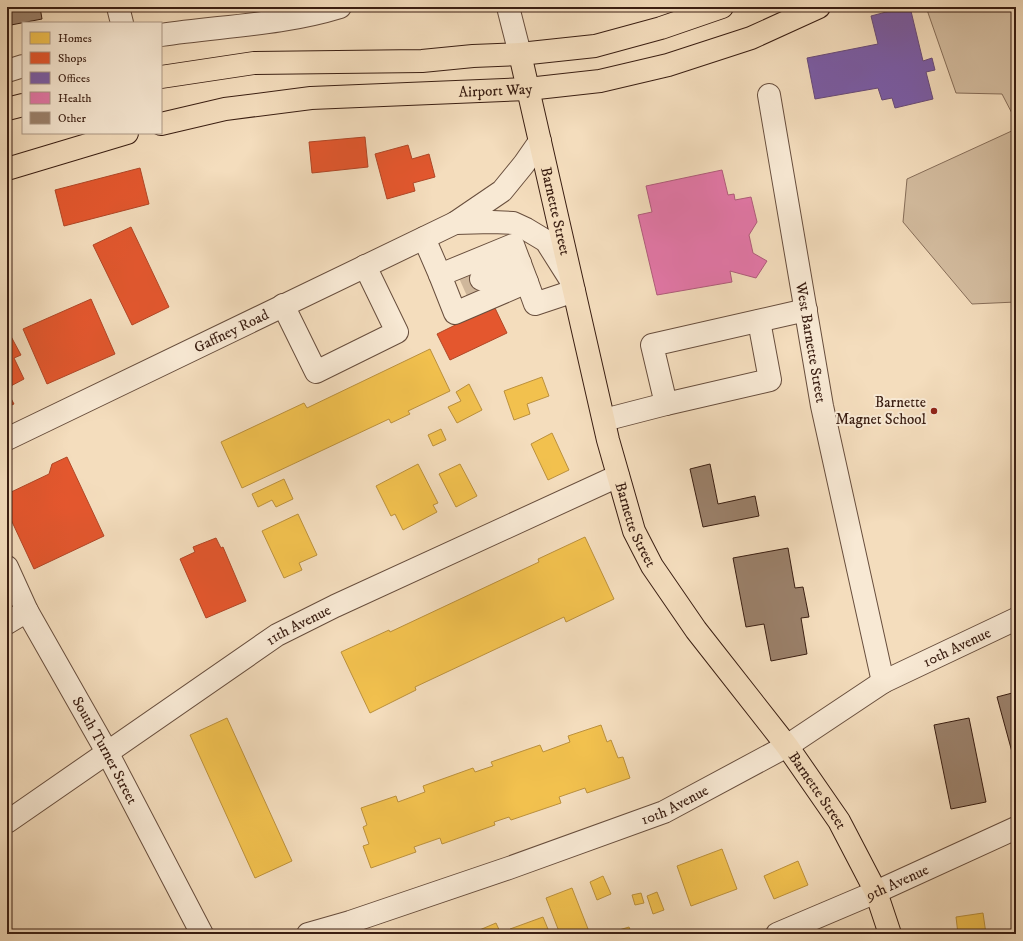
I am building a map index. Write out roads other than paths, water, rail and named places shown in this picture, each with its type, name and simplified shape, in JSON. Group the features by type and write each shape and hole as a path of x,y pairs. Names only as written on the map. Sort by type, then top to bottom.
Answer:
{"main road":[{"path":"162,78 254,63 422,62 473,56 520,54 595,46 661,28 722,7"},
{"name":"Airport Way","path":"162,124 225,109 311,98 528,89 600,81 668,65 751,38 818,7"},
{"name":"Barnette Street","path":"520,54 604,420 634,531 652,566 696,630 787,746 839,821 876,892 890,934"},
{"path":"7,109 22,105"},
{"path":"7,169 124,134"}],"street":[{"path":"118,7 122,22"},
{"path":"162,35 272,23 340,7"},
{"path":"508,7 520,54"},
{"path":"7,71 22,66"},
{"name":"West Barnette Street","path":"769,95 822,406 883,682"},
{"name":"Gaffney Road","path":"7,439 455,223 502,191 540,141"},
{"name":"Gaffney Road","path":"455,223 513,223 526,229 546,240 573,287"},
{"path":"424,238 458,284 455,313 524,273"},
{"path":"458,284 513,245 535,304 573,287"},
{"path":"283,306 316,372 397,332 365,266"},
{"path":"458,284 524,273"},
{"path":"666,404 652,345 806,310"},
{"path":"604,420 770,380 759,321"},
{"name":"11th Avenue","path":"7,822 277,635 335,606 618,476"},
{"name":"South Turner Street","path":"7,567 27,611 107,752 202,934"},
{"path":"7,623 27,611"},
{"name":"10th Avenue","path":"308,934 350,922 494,873 664,812 787,746 883,682 1016,619"},
{"name":"9th Avenue","path":"777,934 876,892 1016,828"}],"tunnel":[{"path":"463,287 481,279"}],"place":[{"name":"Barnette Magnet School","path":"934,411"}]}
